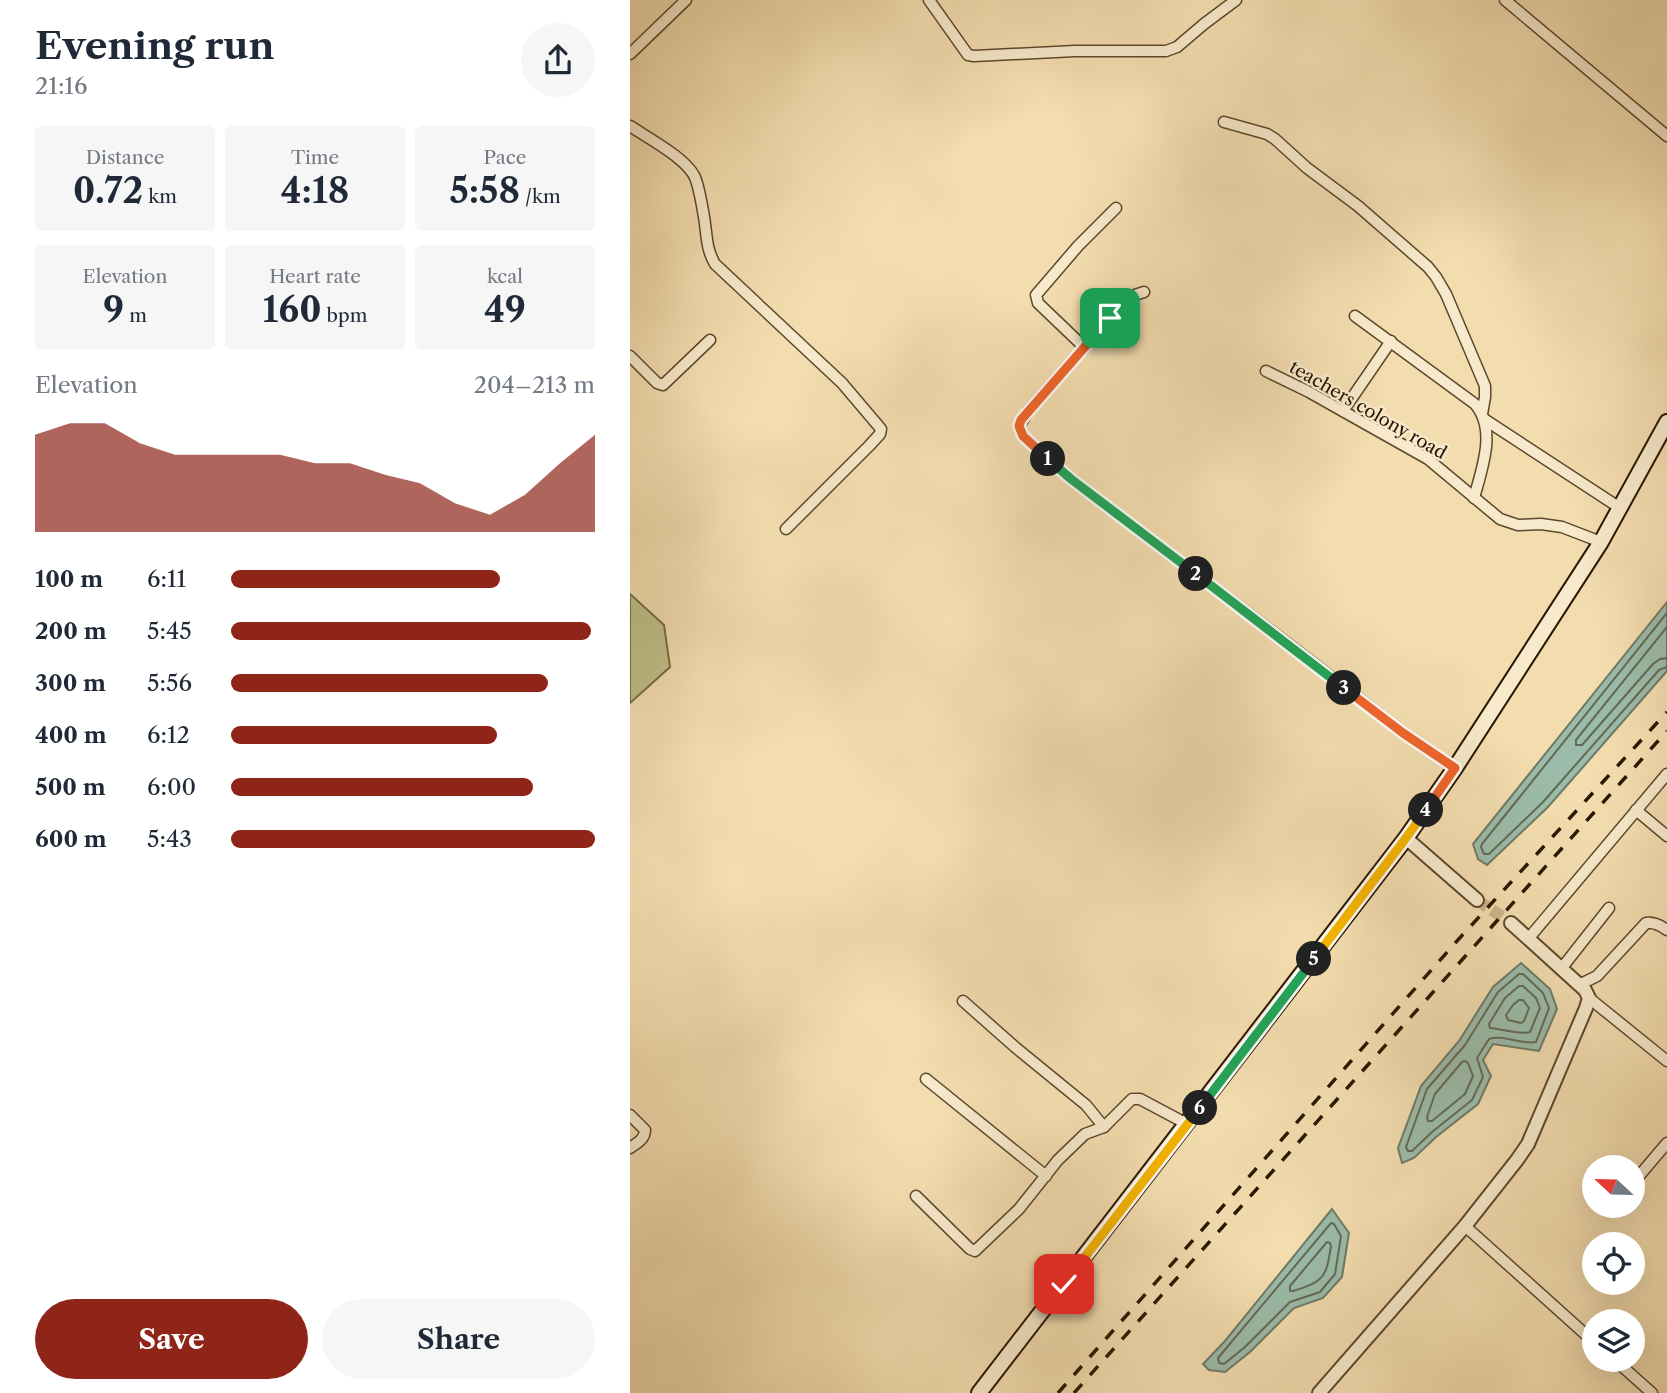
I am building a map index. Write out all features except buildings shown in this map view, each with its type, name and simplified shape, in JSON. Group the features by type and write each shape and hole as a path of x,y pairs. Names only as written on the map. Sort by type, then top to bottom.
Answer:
{"main road":[{"path":"979,1393 1406,838 1455,768 1601,542 1667,422"}],"street":[{"path":"630,54 686,0"},
{"path":"929,0 968,55 974,57 1075,51 1166,51 1177,47 1236,0"},
{"path":"1505,0 1667,136"},
{"path":"1224,122 1267,134 1275,139 1358,206 1432,272 1446,294 1485,386 1483,416 1486,438 1474,498"},
{"path":"630,126 685,163 692,171 705,221 707,247 715,264 842,383 881,429 869,446 786,529"},
{"path":"1084,347 1038,303 1036,295 1078,246 1116,208"},
{"path":"1144,292 1127,300 1021,420 1019,426 1023,436 1082,488 1403,733 1455,768"},
{"path":"1355,316 1475,404 1483,416 1620,508"},
{"path":"630,356 657,383 663,385 710,340"},
{"path":"1343,411 1391,341"},
{"name":"teachers colony road","path":"1266,371 1428,459 1500,519 1518,525 1562,527 1601,542"},
{"path":"1528,939 1667,774"},
{"path":"1636,810 1667,836"},
{"path":"1406,838 1476,900"},
{"path":"1561,969 1609,908"},
{"path":"1579,985 1597,976 1646,923 1651,922 1667,930"},
{"path":"1511,923 1585,990 1589,998 1667,1060"},
{"path":"1319,1393 1465,1226 1528,1144 1589,998"},
{"path":"963,1000 1086,1105 1104,1127"},
{"path":"926,1079 1045,1176"},
{"path":"916,1196 975,1251 1019,1209 1058,1160 1085,1133 1104,1127 1129,1102 1136,1098 1187,1124"},
{"path":"630,1115 645,1130 643,1138 630,1148"},
{"path":"1645,1169 1667,1143"},
{"path":"1465,1226 1582,1331"},
{"path":"1628,1372 1652,1393"}],"green space":[{"path":"630,594 664,625 670,667 630,703"}],"water":[{"path":"1667,602 1667,671 1548,807 1487,865 1478,859 1473,844"},
{"path":"1521,963 1550,989 1557,1009 1539,1051 1493,1044 1483,1060 1491,1076 1478,1104 1414,1158 1402,1163 1398,1148 1421,1086 1459,1041 1493,987"},
{"path":"1332,1209 1349,1233 1342,1277 1323,1298 1294,1308 1250,1352 1225,1372 1209,1370 1203,1364 1225,1341"}],"tunnel":[{"path":"1477,900 1511,923"}],"railway":[{"path":"1058,1393 1457,941 1667,712"},
{"path":"1074,1393 1667,731"}],"route":[{"path":"1064,1284 1406,838 1455,768 1403,733 1071,479 1023,436 1019,426 1021,420 1110,318"}]}
